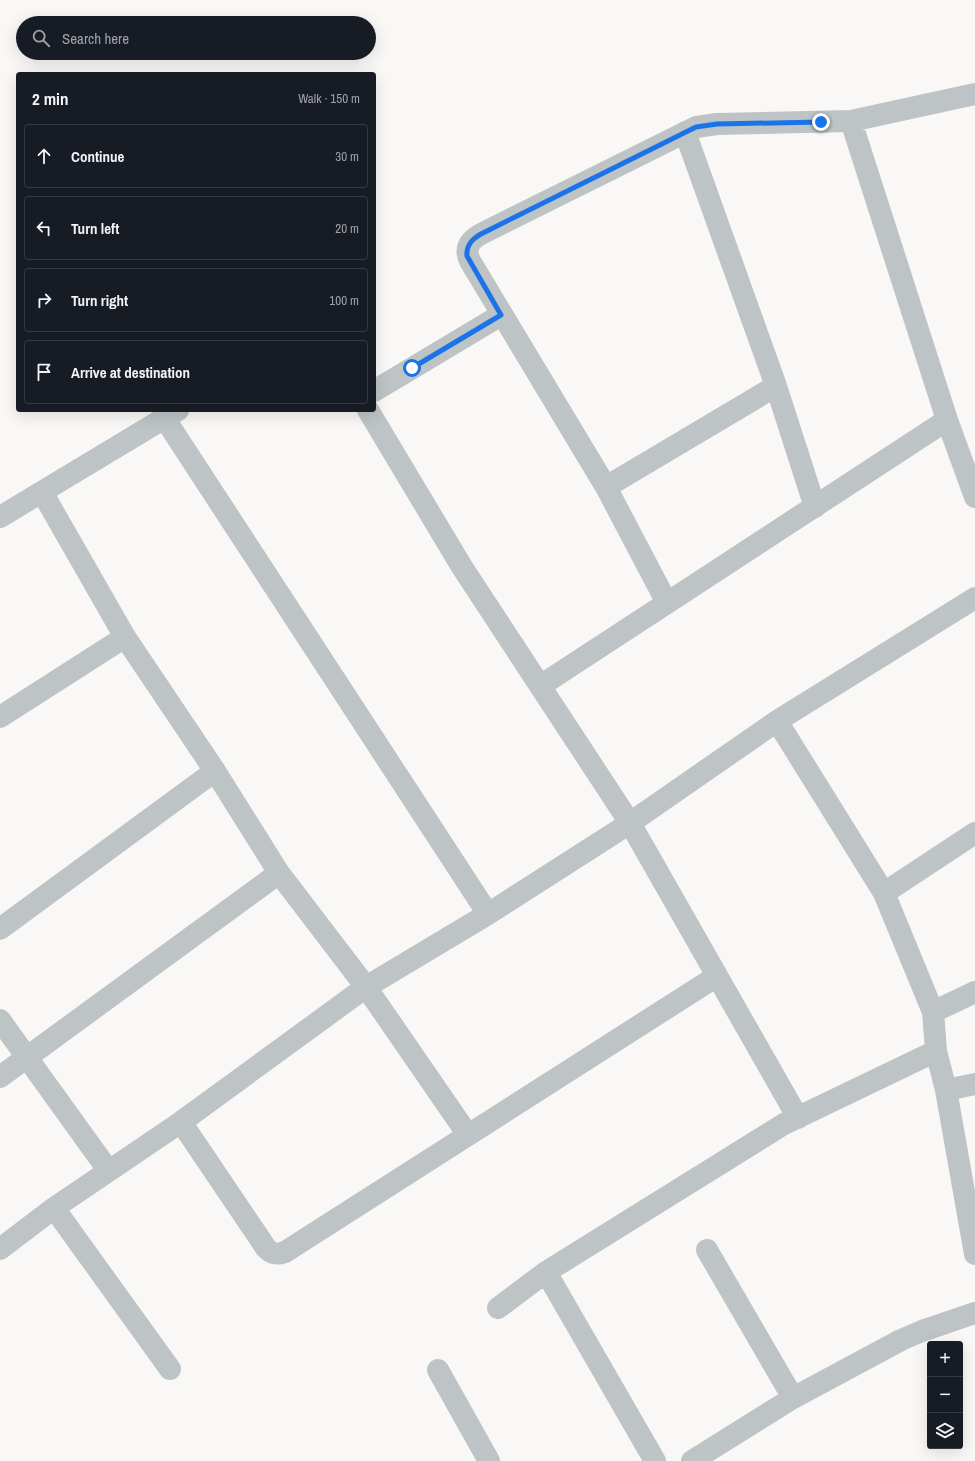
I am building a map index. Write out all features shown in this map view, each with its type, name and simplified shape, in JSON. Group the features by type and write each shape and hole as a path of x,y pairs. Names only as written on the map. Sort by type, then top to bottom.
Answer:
{"street":[{"path":"667,603 606,487 501,315 467,256 466,250 472,240 481,234 685,132 708,124 851,122 975,94"},
{"path":"851,122 947,420 975,498"},
{"path":"685,132 776,386 815,507"},
{"path":"376,390 501,315"},
{"path":"606,487 776,386"},
{"path":"369,412 462,567 630,823 798,1118"},
{"path":"0,517 171,414 488,914"},
{"path":"540,686 947,420"},
{"path":"42,492 125,638 215,771 279,873 366,988 468,1135"},
{"path":"0,1249 54,1208 181,1122 366,988 488,914 630,823 777,721 975,598"},
{"path":"0,717 125,638"},
{"path":"777,721 884,893 934,1012 936,1051 946,1090 975,1254"},
{"path":"0,929 215,771"},
{"path":"884,893 975,833"},
{"path":"0,1078 279,873"},
{"path":"181,1122 266,1248 271,1253 276,1255 285,1252 717,976"},
{"path":"934,1012 975,992"},
{"path":"0,1020 108,1170"},
{"path":"498,1308 546,1272 784,1124 936,1051"},
{"path":"946,1090 975,1084"},
{"path":"54,1208 170,1369"},
{"path":"707,1250 794,1398"},
{"path":"546,1272 654,1461"},
{"path":"692,1461 794,1398 901,1340 922,1331 975,1313"},
{"path":"438,1370 489,1461"}],"route":[{"path":"412,368 501,315 467,256 466,250 472,240 476,237 696,127 708,124 821,122"}]}
